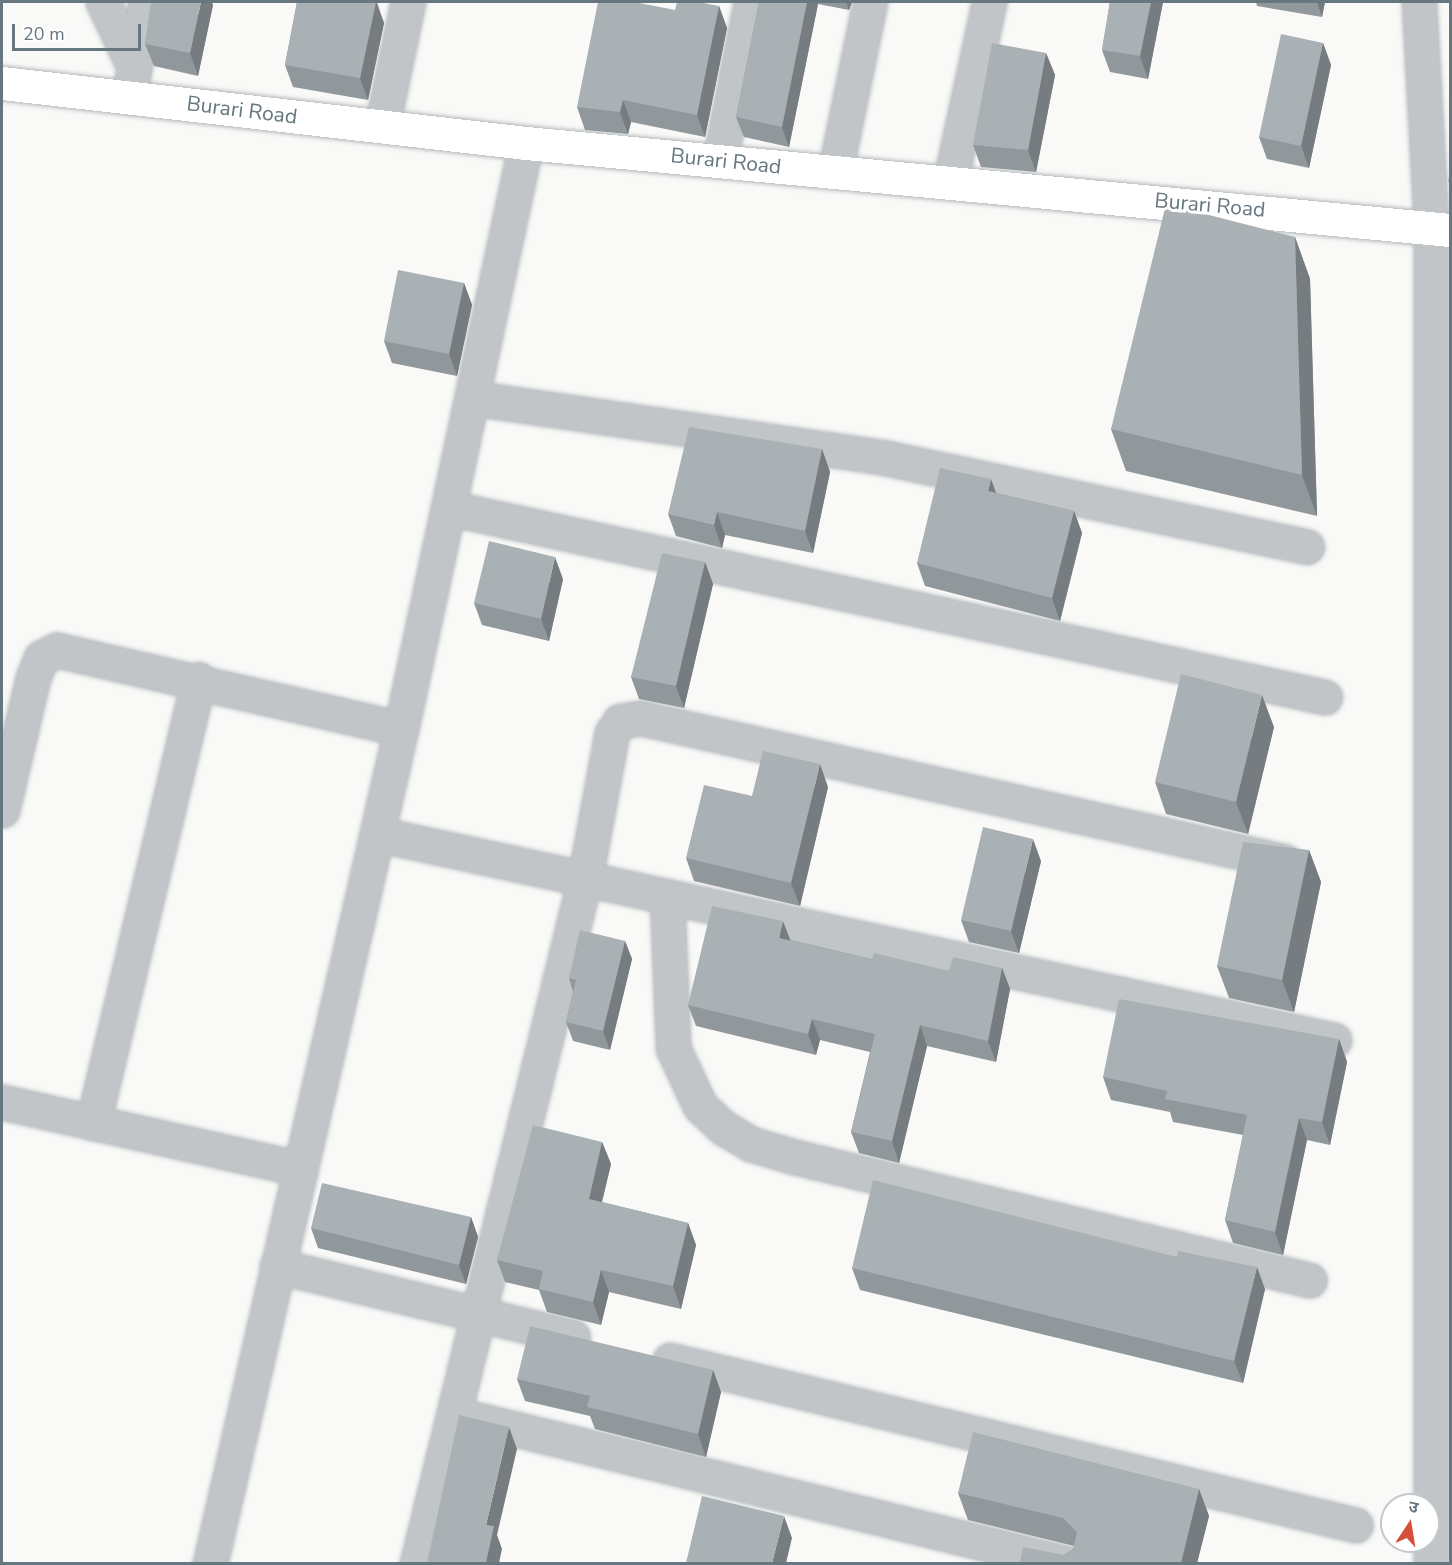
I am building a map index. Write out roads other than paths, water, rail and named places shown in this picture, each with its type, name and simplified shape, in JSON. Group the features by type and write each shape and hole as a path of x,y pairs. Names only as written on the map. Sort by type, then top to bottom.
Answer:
{"main road":[{"name":"Burari Road","path":"2,82 131,82 382,126 526,143 1429,226"}],"street":[{"path":"103,2 131,82"},
{"path":"131,82 146,2"},
{"path":"382,126 408,2"},
{"path":"720,160 751,2"},
{"path":"835,172 870,2"},
{"path":"950,183 989,2"},
{"path":"1419,2 1429,226 1440,1251 1431,1563"},
{"path":"210,1563 401,729 526,143"},
{"path":"472,398 886,458 1306,548"},
{"path":"449,508 1325,697"},
{"path":"2,810 41,658 57,650 77,650 401,729"},
{"path":"93,1123 199,679"},
{"path":"417,1563 481,1315 585,879 612,733 620,721 640,718 1288,863"},
{"path":"377,834 1335,1040"},
{"path":"667,896 673,1048 700,1106 724,1128 752,1144 795,1157 1309,1280"},
{"path":"2,1102 301,1169"},
{"path":"278,1266 609,1346"},
{"path":"644,1354 1355,1525"},
{"path":"455,1415 1069,1563"}]}
